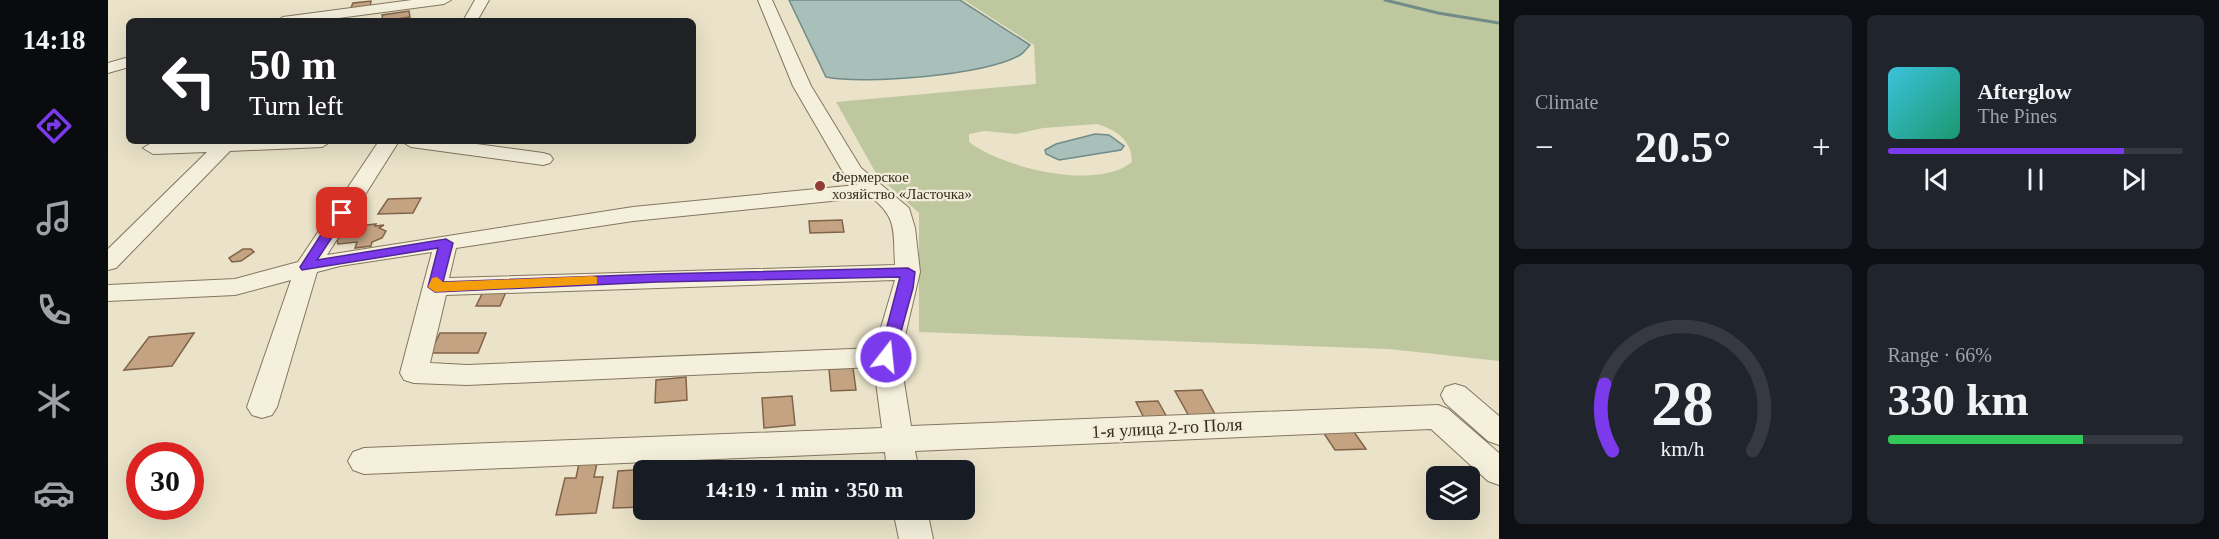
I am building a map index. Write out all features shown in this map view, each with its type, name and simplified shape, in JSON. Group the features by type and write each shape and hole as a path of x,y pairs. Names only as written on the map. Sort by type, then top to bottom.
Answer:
{"street":[{"path":"306,18 444,0"},
{"path":"472,18 482,0"},
{"path":"765,0 802,86 853,172 898,208 904,228 908,272 906,288 886,357 901,460"},
{"path":"108,68 126,63"},
{"path":"153,148 249,144"},
{"path":"262,407 307,267 386,144"},
{"path":"433,144 543,159"},
{"path":"108,263 225,145"},
{"path":"108,293 235,287 307,267 633,214 874,190"},
{"path":"446,243 414,373 467,375 886,357"},
{"path":"435,287 657,278 908,272"},
{"path":"1447,406 1499,433"},
{"path":"1447,406 1499,472"},
{"name":"1-я улица 2-го Поля","path":"364,461 897,440 1447,406"},
{"path":"912,520 916,539"}],"green space":[{"path":"964,0 1499,0 1499,361 1389,349 919,332 919,213 877,175 836,102 1036,84 1034,45","holes":["1097,124 1104,126 1126,142 1132,162 1116,171 1097,175 1050,173 1026,167 984,152 969,142 969,134 984,131 1016,134 1043,128"]}],"water":[{"path":"789,0 960,0 1030,45 1021,54 1004,62 954,73 867,80 826,77"},
{"path":"1095,134 1109,135 1124,146 1121,150 1059,160 1046,154 1045,150 1056,144"}],"building":[{"path":"371,1 370,8 350,10 353,3"},
{"path":"409,11 410,17 382,18 382,15"},
{"path":"421,198 413,213 378,214 388,199"},
{"path":"842,220 844,232 810,233 809,221"},
{"path":"376,224 375,226 384,225 379,228 386,231 382,238 372,242 371,246 355,248 357,242 338,244 337,240 351,227"},
{"path":"243,249 251,249 254,252 241,261 232,262 229,258"},
{"path":"483,292 506,292 500,306 476,306"},
{"path":"194,333 172,366 124,370 149,337"},
{"path":"440,333 486,333 478,353 430,353"},
{"path":"853,368 856,390 831,391 829,369"},
{"path":"686,377 687,400 655,403 656,380"},
{"path":"1202,390 1217,418 1190,418 1175,391"},
{"path":"792,396 795,425 764,428 762,398"},
{"path":"1158,401 1168,419 1145,420 1136,402"},
{"path":"1323,432 1354,432 1366,449 1335,450"},
{"path":"579,463 597,463 594,477 603,477 596,513 556,515 565,478 576,478"},
{"path":"633,470 633,507 613,508 618,471"}],"waterway":[{"path":"1385,0 1438,13 1499,23"}],"slow traffic":[{"path":"437,282 435,287 592,281"}],"place":[{"name":"Фермерское хозяйство «Ласточка»","path":"820,186"}],"route":[{"path":"342,213 307,267 339,259 446,243 435,287 657,278 908,272 906,288 886,357"}]}
